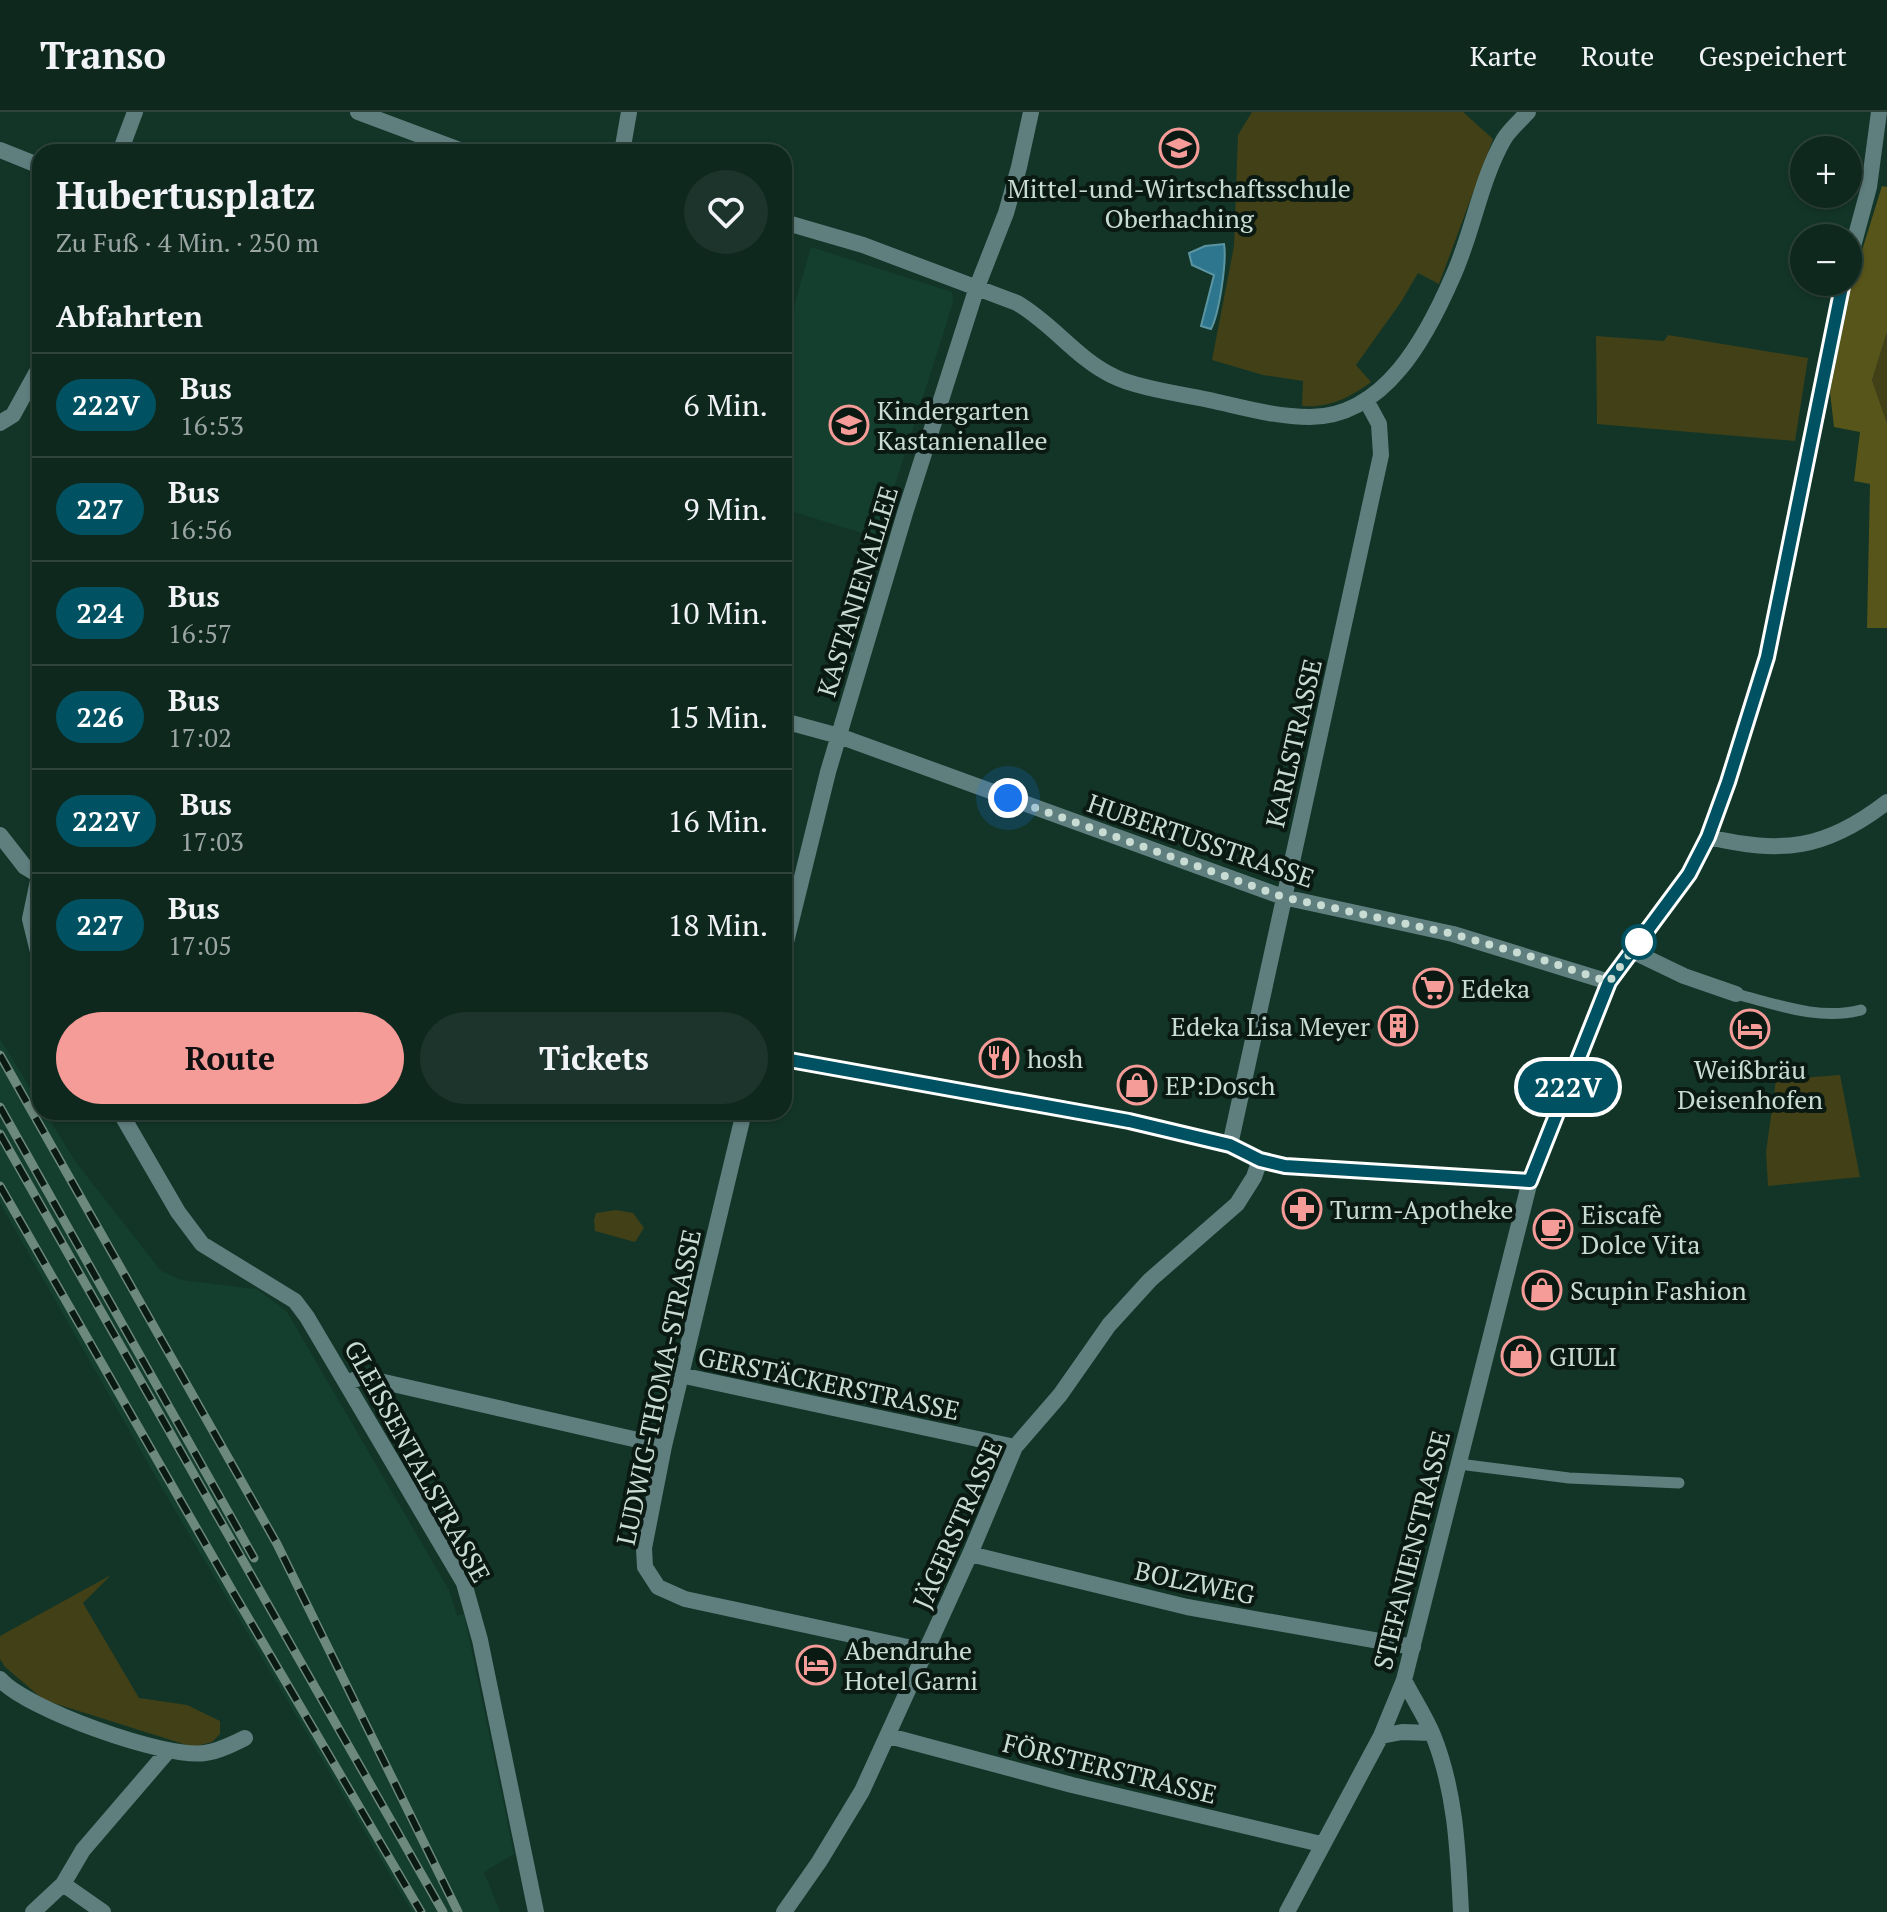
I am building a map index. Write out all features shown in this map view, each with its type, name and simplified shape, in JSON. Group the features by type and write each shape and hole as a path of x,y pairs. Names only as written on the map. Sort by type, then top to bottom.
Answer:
{"street":[{"path":"123,144 135,112"},
{"path":"358,112 444,144"},
{"path":"623,144 629,112"},
{"name":"KASTANIENALLEE","path":"792,919 839,736 905,513 977,287 1006,213 1031,112"},
{"path":"792,224 863,245 1017,303 1038,316 1089,361 1115,378 1274,415 1313,418 1346,410 1366,400 1405,363 1436,316 1505,137 1528,112"},
{"path":"1859,224 1869,187 1879,112"},
{"path":"0,150 32,163"},
{"name":"STEFANIENSTRASSE","path":"1287,1912 1381,1736 1404,1680 1530,1181 1609,982 1689,874 1708,837 1767,657 1841,296"},
{"path":"0,423 13,415 32,381"},
{"name":"KARLSTRASSE","path":"1230,1145 1381,455 1379,424 1366,400"},
{"name":"HUBERTUSSTRASSE","path":"792,723 839,736 1283,897 1453,934 1609,982"},
{"path":"1708,837 1758,847 1807,844 1829,838 1887,802"},
{"path":"0,835 25,867 32,871"},
{"path":"1632,951 1684,976 1736,994"},
{"path":"792,1060 1105,1116 1230,1145 1260,1160 1285,1166 1530,1181"},
{"name":"GLEISSENTALSTRASSE","path":"125,1120 178,1212 202,1244 295,1301 323,1340 464,1583 480,1640 536,1912"},
{"name":"LUDWIG-THOMA-STRASSE","path":"742,1120 664,1446 644,1548 645,1567 658,1587 685,1599 926,1651"},
{"name":"JÄGERSTRASSE","path":"784,1912 855,1803 889,1736 1015,1447 1060,1395 1119,1313 1150,1280 1237,1204 1254,1177 1260,1160"},
{"name":"GERSTÄCKERSTRASSE","path":"680,1375 1015,1447"},
{"path":"348,1382 362,1377 664,1446"},
{"name":"BOLZWEG","path":"970,1554 1187,1607 1413,1647"},
{"path":"0,1679 42,1707 95,1729 168,1751 204,1754 245,1738"},
{"path":"1404,1680 1432,1733 1445,1769 1457,1828 1461,1912"},
{"path":"1381,1736 1402,1732 1432,1733"},
{"name":"FÖRSTERSTRASSE","path":"889,1736 1072,1785 1321,1844"},
{"path":"33,1912 63,1884 83,1850 168,1751"},
{"path":"63,1884 103,1912"}],"lane":[{"path":"1736,994 1822,1015 1861,1010"},
{"path":"1459,1464 1569,1478 1679,1483"}],"shaded area":[{"path":"1252,112 1463,112 1493,139 1439,284 1418,273 1356,365 1371,382 1330,404 1302,406 1303,381 1263,375 1212,360 1234,246 1238,135"},
{"path":"1882,186 1887,187 1887,332 1872,380 1887,423 1887,628 1867,628 1870,484 1854,481 1860,432 1834,427 1830,392 1849,296 1862,296 1862,250"},
{"name":"Kindergarten Kastanienallee","path":"811,247 952,292 953,303 878,538 792,511 792,314"},
{"path":"1887,332 1887,423 1872,380"},
{"path":"1668,335 1808,358 1795,441 1597,424 1596,336 1664,341"},
{"path":"0,1039 32,1091 32,1120 50,1120 75,1161 161,1271 181,1280 257,1289 287,1312 449,1590 457,1616 464,1614 514,1854 484,1872 500,1912 412,1912 162,1488 0,1203"},
{"path":"1840,1075 1860,1177 1768,1186 1766,1152 1776,1080"},
{"path":"616,1210 633,1213 644,1228 635,1242 595,1231 596,1213"},
{"path":"111,1575 83,1603 139,1698 187,1705 220,1721 220,1734 212,1742 193,1747 44,1700 5,1667 0,1659 0,1636"}],"water":[{"path":"1224,244 1222,288 1211,329 1201,326 1214,275 1192,265 1189,253 1205,246"}],"railway":[{"path":"0,1055 32,1111"},
{"path":"0,1107 254,1558"},
{"path":"37,1120 277,1544 458,1912"},
{"path":"0,1134 443,1912"},
{"path":"0,1186 421,1912"}],"bus line":[{"name":"222V","path":"792,1060 1129,1121 1230,1145 1260,1160 1285,1166 1530,1181 1609,982 1689,874 1708,837 1728,782 1767,657 1840,296"}],"place":[{"name":"Mittel-und-Wirtschaftsschule Oberhaching","path":"1179,148"},
{"name":"Kindergarten Kastanienallee","path":"849,425"},
{"name":"Edeka","path":"1433,988"},
{"name":"Edeka Lisa Meyer","path":"1398,1026"},
{"name":"Weißbräu Deisenhofen","path":"1750,1029"},
{"name":"hosh","path":"999,1058"},
{"name":"EP:Dosch","path":"1137,1085"},
{"name":"Turm-Apotheke","path":"1302,1209"},
{"name":"Eiscafè Dolce Vita","path":"1553,1229"},
{"name":"Scupin Fashion","path":"1542,1290"},
{"name":"GIULI","path":"1521,1356"},
{"name":"Abendruhe Hotel Garni","path":"816,1665"}],"route":[{"path":"1008,798 1283,897 1453,934 1609,982 1645,933 1639,942"}]}
